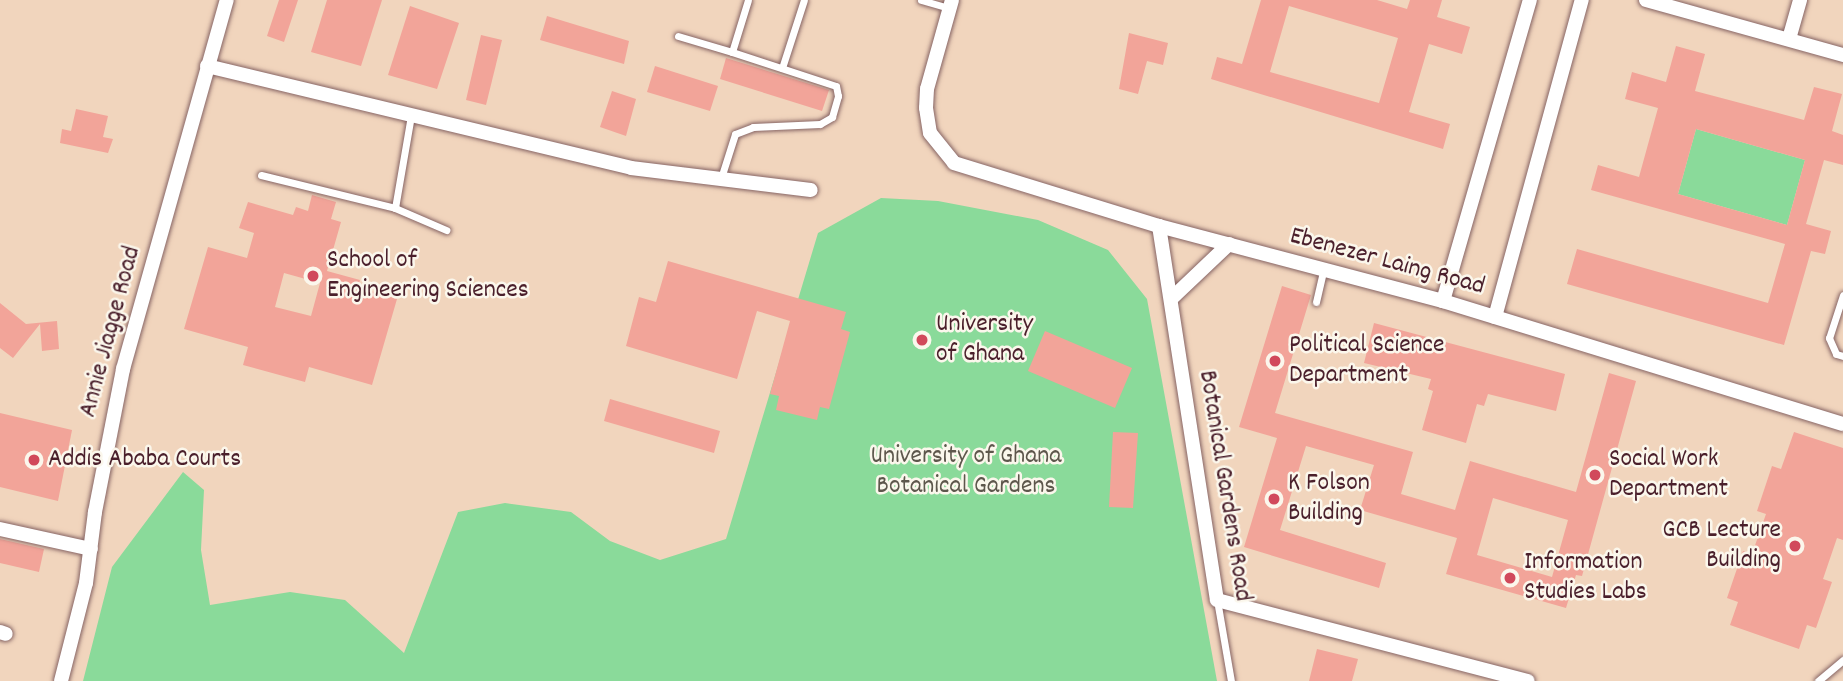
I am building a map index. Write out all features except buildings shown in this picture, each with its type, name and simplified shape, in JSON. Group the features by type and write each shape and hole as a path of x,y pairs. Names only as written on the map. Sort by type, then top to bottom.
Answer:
{"street":[{"name":"Annie Jiagge Road","path":"61,681 91,549 123,369 227,0"},
{"path":"1443,301 1530,0"},
{"path":"1494,317 1582,0"},
{"path":"1646,0 1843,55"},
{"path":"1789,39 1800,0"},
{"name":"Ebenezer Laing Road","path":"951,4 927,89 930,133 954,163 1159,226 1443,301 1843,424"},
{"path":"207,66 631,168 811,190"},
{"name":"Botanical Gardens Road","path":"1159,226 1217,600"},
{"path":"1171,299 1229,244"},
{"path":"0,529 91,549"},
{"path":"1217,600 1528,681"}],"lane":[{"path":"732,52 748,0"},
{"path":"782,68 804,0"},
{"path":"921,0 951,4"},
{"path":"678,36 836,86 832,117 820,124 753,127 735,134 721,178"},
{"path":"395,208 411,115"},
{"path":"261,175 395,208 446,230"},
{"path":"1316,302 1323,271"},
{"path":"1843,295 1829,338 1836,354 1843,356"},
{"name":"Botanical Gardens Road","path":"1217,600 1231,681"},
{"path":"1818,681 1843,660"}],"shaded area":[{"name":"University of Ghana","path":"0,0 1843,0 1843,681 0,681"}],"green space":[{"path":"1696,129 1805,160 1787,225 1678,194"},
{"name":"University of Ghana Botanical Gardens","path":"881,198 938,201 1038,220 1108,250 1147,299 1217,681 83,681 112,567 183,472 204,490 201,550 210,605 290,592 345,600 404,653 458,512 505,503 571,512 610,541 660,560 726,539 818,233"}],"place":[{"name":"School of Engineering Sciences","path":"313,276"},
{"name":"University of Ghana","path":"922,340"},
{"name":"Political Science Department","path":"1275,361"},
{"name":"Addis Ababa Courts","path":"34,460"},
{"name":"Social Work Department","path":"1595,475"},
{"name":"K Folson Building","path":"1274,499"},
{"name":"GCB Lecture Building","path":"1795,546"},
{"name":"Information Studies Labs","path":"1510,578"}]}
